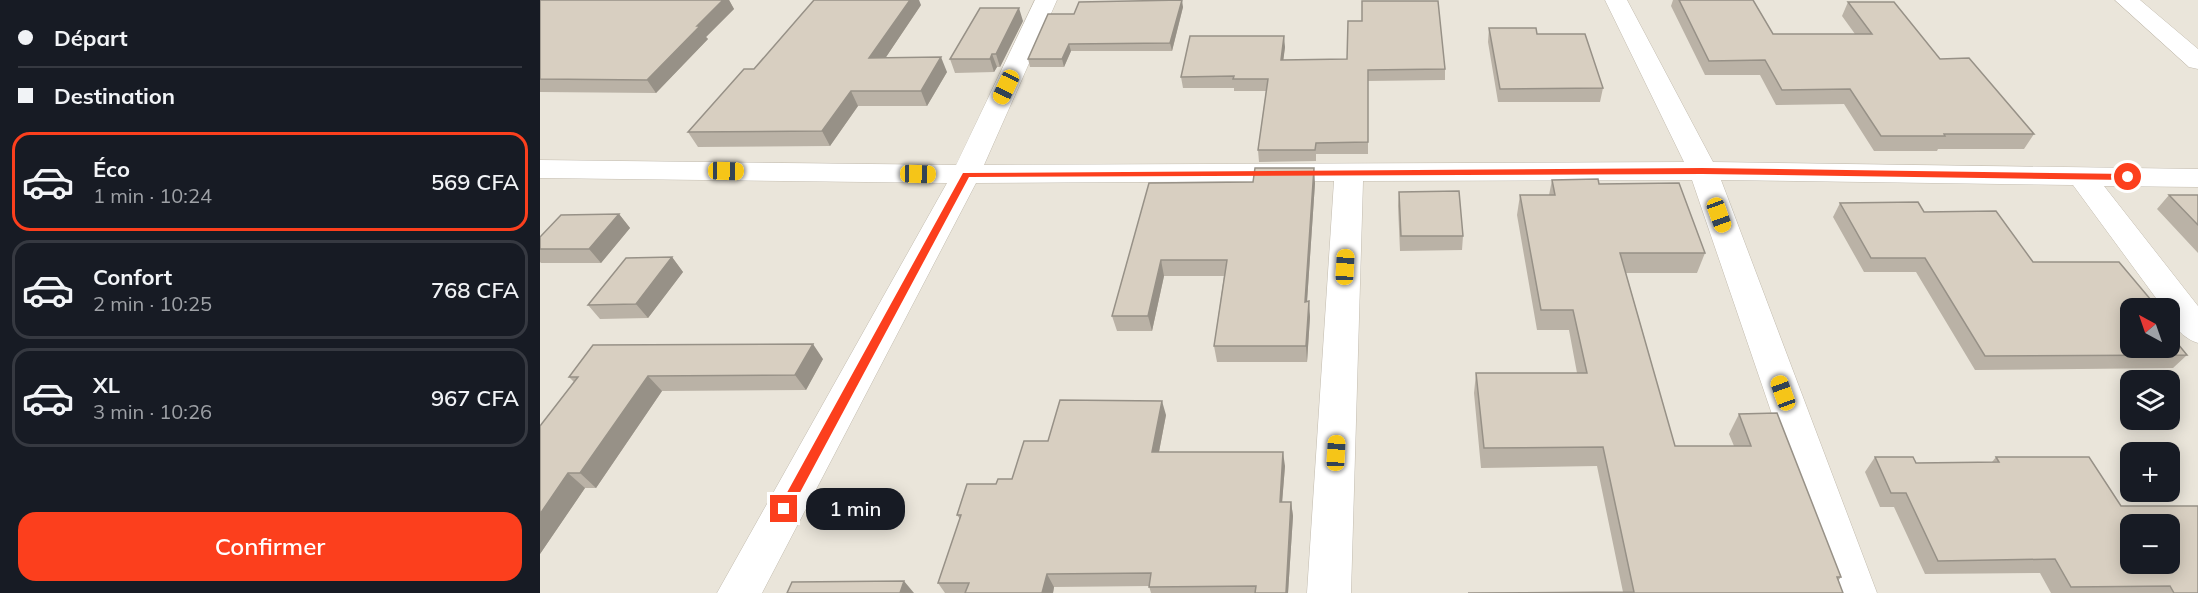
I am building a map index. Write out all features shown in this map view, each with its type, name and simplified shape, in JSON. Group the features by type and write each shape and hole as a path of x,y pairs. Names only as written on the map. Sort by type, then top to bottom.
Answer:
{"street":[{"path":"739,593 966,174 1046,0"},
{"path":"1616,0 1702,171 1855,593"},
{"path":"2126,0 2198,62"},
{"path":"546,175 1702,171 2198,178"},
{"path":"1329,593 1349,174"},
{"path":"2081,176 2198,330"}],"shaded area":[{"path":"540,0 2198,0 2198,593 540,593"}],"building":[{"path":"540,0 723,0 647,80 540,79"},
{"path":"814,0 910,0 869,58 941,57 921,91 851,91 822,131 688,132 744,69 754,69"},
{"path":"1182,0 1170,43 1069,44 1062,59 1028,59 1048,14 1074,14 1079,2"},
{"path":"1679,0 1753,0 1773,34 1872,34 1848,2 1894,2 1940,59 1969,58 2034,134 1881,136 1850,89 1782,90 1765,60 1709,61"},
{"path":"1362,1 1438,1 1445,69 1368,70 1368,142 1316,143 1315,150 1258,150 1268,79 1233,79 1234,76 1181,77 1190,36 1284,36 1281,60 1347,59 1348,21 1362,21"},
{"path":"980,8 1019,8 996,54 992,54 990,59 950,59"},
{"path":"1489,28 1536,28 1537,34 1585,34 1603,88 1500,89"},
{"path":"1255,168 1314,168 1305,302 1309,301 1306,346 1214,346 1227,260 1161,260 1148,316 1112,316 1149,183 1253,182"},
{"path":"1598,179 1599,184 1679,183 1705,253 1620,253 1675,446 1751,446 1739,414 1777,413 1841,577 1837,577 1843,593 1468,593 1634,592 1603,447 1484,448 1476,373 1587,373 1573,310 1541,310 1520,195 1555,195 1552,180"},
{"path":"1459,191 1463,236 1401,236 1399,192"},
{"path":"2169,195 2198,195 2198,225"},
{"path":"1918,202 1924,212 1996,211 2033,262 2119,262 2149,298 2120,298 2120,355 1985,356 1925,258 1871,258 1840,203"},
{"path":"619,214 589,249 540,249 540,237 561,215"},
{"path":"672,257 636,304 588,305 626,258"},
{"path":"813,344 795,375 648,376 580,473 568,473 540,514 540,426 578,377 569,377 593,345"},
{"path":"2180,346 2187,355 2180,355"},
{"path":"1060,400 1162,401 1152,452 1283,452 1280,502 1291,502 1286,593 1255,593 1256,586 1149,587 1151,573 1047,574 1042,593 965,593 969,583 938,583 961,515 957,515 967,484 996,484 998,479 1012,479 1024,441 1048,441"},
{"path":"1875,457 1913,457 1916,463 1999,462 1996,457 2089,457 2121,506 2198,506 2198,593 2174,593 2170,586 2071,587 2055,559 1938,561 1906,493 1891,493"},
{"path":"904,581 900,593 787,593 792,582"}],"route":[{"path":"784,509 966,174 1702,171 2128,177"}]}
